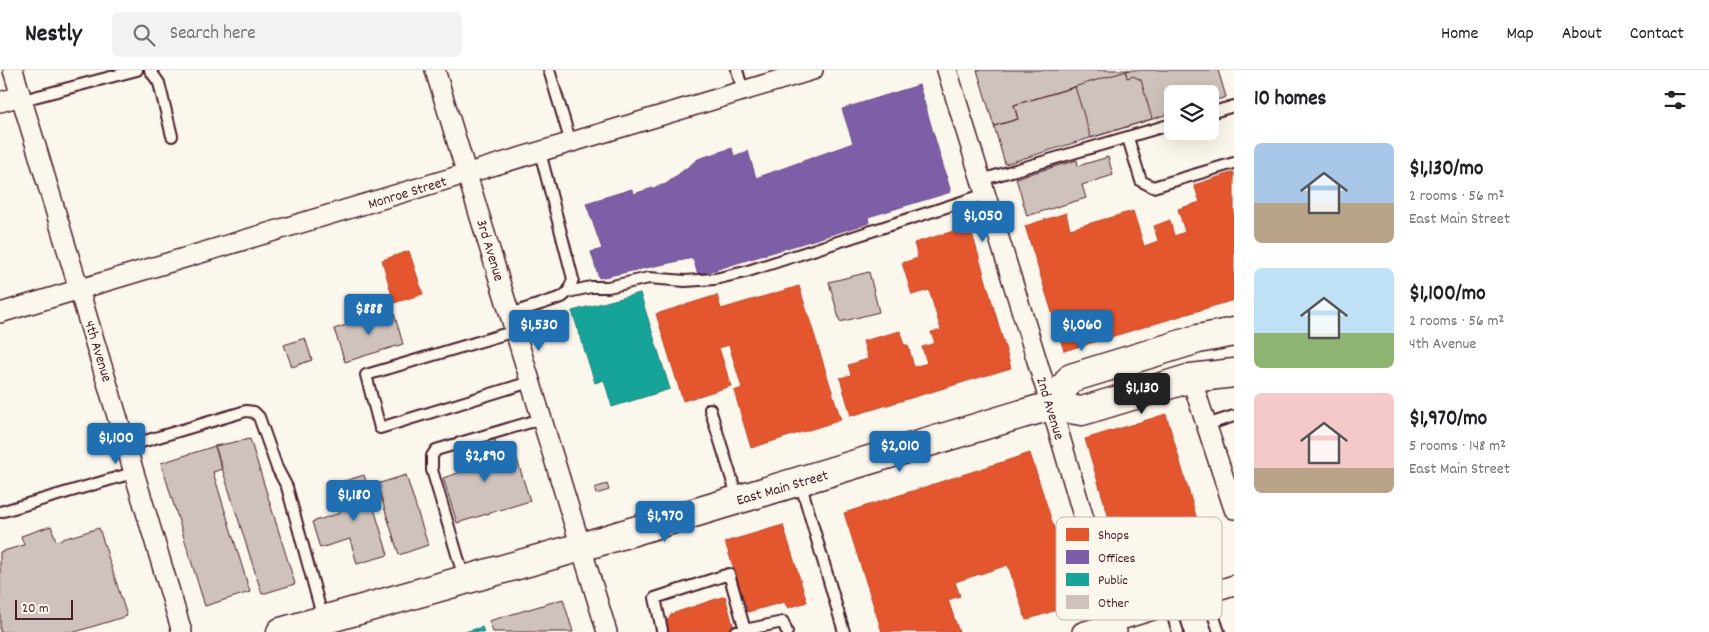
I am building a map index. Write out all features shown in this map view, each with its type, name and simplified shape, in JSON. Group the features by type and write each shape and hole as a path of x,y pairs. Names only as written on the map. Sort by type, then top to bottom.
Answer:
{"main road":[{"path":"1051,406 1071,378 1198,339 1234,332"},
{"name":"East Main Street","path":"281,632 580,547 1051,406 1082,411 1191,378 1234,373"}],"street":[{"name":"4th Avenue","path":"13,70 136,472 182,632"},
{"name":"3rd Avenue","path":"435,70 607,632"},
{"name":"Monroe Street","path":"0,313 814,70"},
{"name":"2nd Avenue","path":"947,70 1084,517"},
{"path":"0,102 22,98"},
{"path":"1191,378 1234,509"},
{"path":"1082,632 1116,627 1133,620"}],"lane":[{"path":"22,98 137,70"},
{"path":"150,70 159,83 172,136"},
{"path":"548,70 571,143"},
{"path":"737,70 743,91"},
{"path":"1219,110 1234,106"},
{"path":"530,382 380,428 366,375 512,322 562,297 568,292 591,287 608,288 649,278 684,281 722,277 1164,127"},
{"path":"1128,138 1141,181 1147,186 1153,187 1234,163"},
{"path":"540,152 573,279 568,292"},
{"path":"710,409 738,500"},
{"path":"128,446 246,411 254,412 258,416 277,468 287,486 324,620"},
{"path":"1206,425 1234,416"},
{"path":"465,580 432,470 432,456 436,450 541,418"},
{"path":"0,512 136,472"},
{"path":"799,482 844,632"},
{"path":"662,630 655,598 729,574 740,631 783,622 787,632"},
{"path":"1174,620 1178,632"},
{"path":"1215,620 1219,632"}],"building: Shops":[{"path":"1234,172 1234,300 1064,351 1025,226 1066,213 1070,229 1133,211 1144,246 1158,241 1154,226 1170,220 1174,236 1185,232 1178,209 1200,202 1194,185"},
{"path":"970,226 1011,368 851,416 840,378 851,375 848,365 868,359 863,341 900,331 904,345 908,345 914,367 927,363 922,347 935,343 931,332 941,330 929,290 912,295 902,263 918,258 914,243"},
{"path":"409,251 423,294 394,303 382,260"},
{"path":"799,286 841,420 751,448 734,391 742,388 729,345 719,348 731,386 683,401 656,314 717,295 721,309"},
{"path":"1166,414 1196,517 1109,517 1085,439"},
{"path":"1030,453 1056,534 1056,610 1026,620 1008,565 955,582 960,596 948,600 959,632 882,632 844,513"},
{"path":"783,525 807,602 788,608 784,602 748,612 725,542"},
{"path":"725,596 735,632 661,632 671,614"}],"building: Offices":[{"path":"919,85 951,192 868,217 869,223 698,275 693,258 599,278 591,252 602,249 586,203 632,189 633,194 666,184 698,159 732,148 734,156 748,151 756,178 853,143 842,109"}],"building: Public":[{"path":"640,293 670,389 612,407 604,380 595,383 572,311"},
{"path":"482,627 484,632 464,632"}],"building: Other":[{"path":"977,70 1130,70 1126,71 1127,78 1133,76 1141,80 1152,119 1091,138 1075,87 1014,105 1018,119 994,126"},
{"path":"1130,70 1218,70 1226,97 1219,99 1219,85 1164,85 1164,115 1005,164 994,126 1018,119 1014,105"},
{"path":"1108,157 1113,175 1082,185 1086,198 1027,216 1016,178 1077,160 1078,166"},
{"path":"869,272 879,312 840,322 829,282"},
{"path":"393,310 403,344 345,362 334,329"},
{"path":"305,338 312,360 292,367 284,345"},
{"path":"494,437 501,461 516,456 530,501 457,523 443,478 467,470 460,448"},
{"path":"250,439 295,584 262,594 215,446"},
{"path":"215,446 222,469 213,472 250,592 205,606 161,463"},
{"path":"364,475 388,555 357,564 350,539 320,548 312,522 340,513 337,504 341,502 335,484"},
{"path":"406,475 428,545 399,555 377,484"},
{"path":"607,484 609,490 596,494 594,488"},
{"path":"51,526 56,541 99,528 127,616 75,632 0,632 0,552 24,545 21,536"},
{"path":"563,599 573,632 493,632 489,621"}]}
